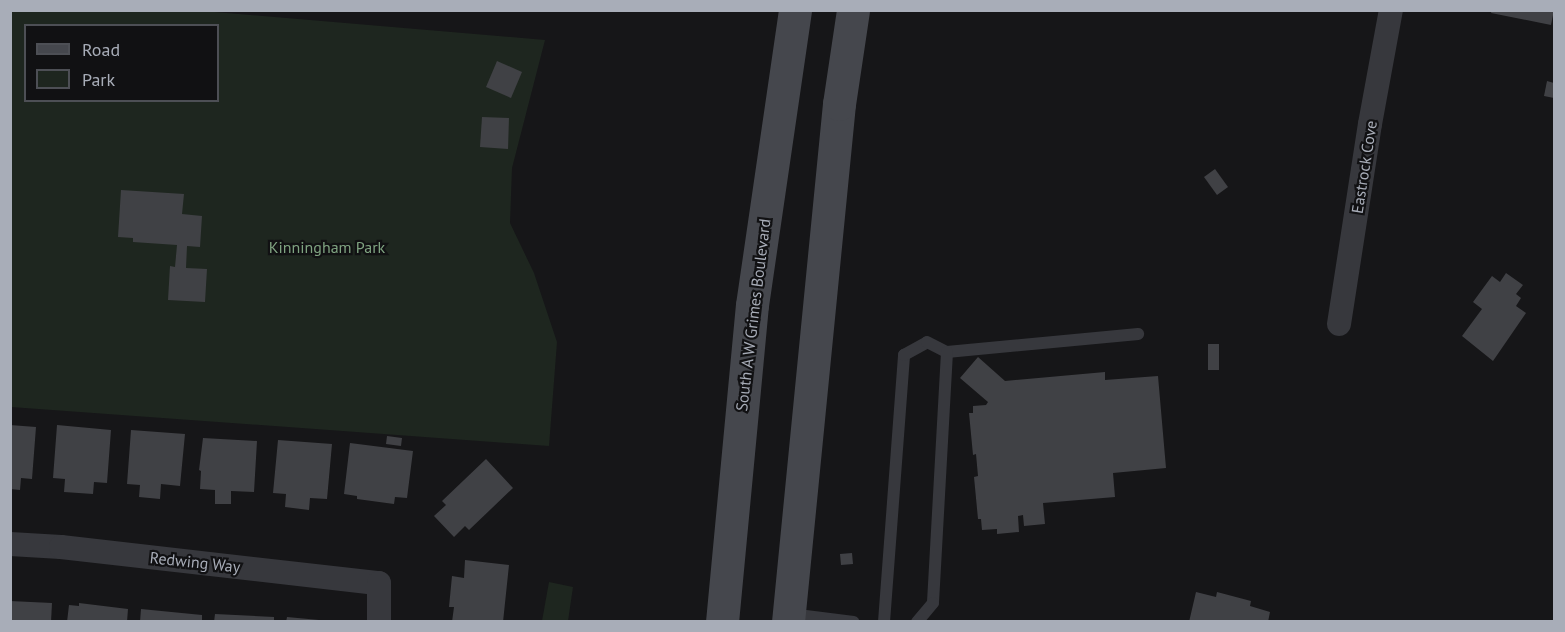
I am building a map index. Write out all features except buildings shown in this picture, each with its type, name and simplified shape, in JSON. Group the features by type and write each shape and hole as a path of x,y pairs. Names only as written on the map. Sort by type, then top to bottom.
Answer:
{"main road":[{"name":"South A W Grimes Boulevard","path":"722,621 752,305 795,10"},
{"path":"788,618 839,104 853,10"}],"street":[{"name":"Eastrock Cove","path":"1339,324 1370,124 1391,10"},
{"name":"Redwing Way","path":"10,544 61,547 379,583 379,621"}],"lane":[{"path":"884,621 904,355 927,342 947,352 1138,334"},
{"path":"917,621 933,603 947,352"},
{"path":"788,618 854,621"}],"green space":[{"name":"Kinningham Park","path":"10,11 203,11 545,40 512,168 510,223 534,273 557,342 549,446 11,407"},
{"path":"549,582 573,587 568,621 542,621"}]}
